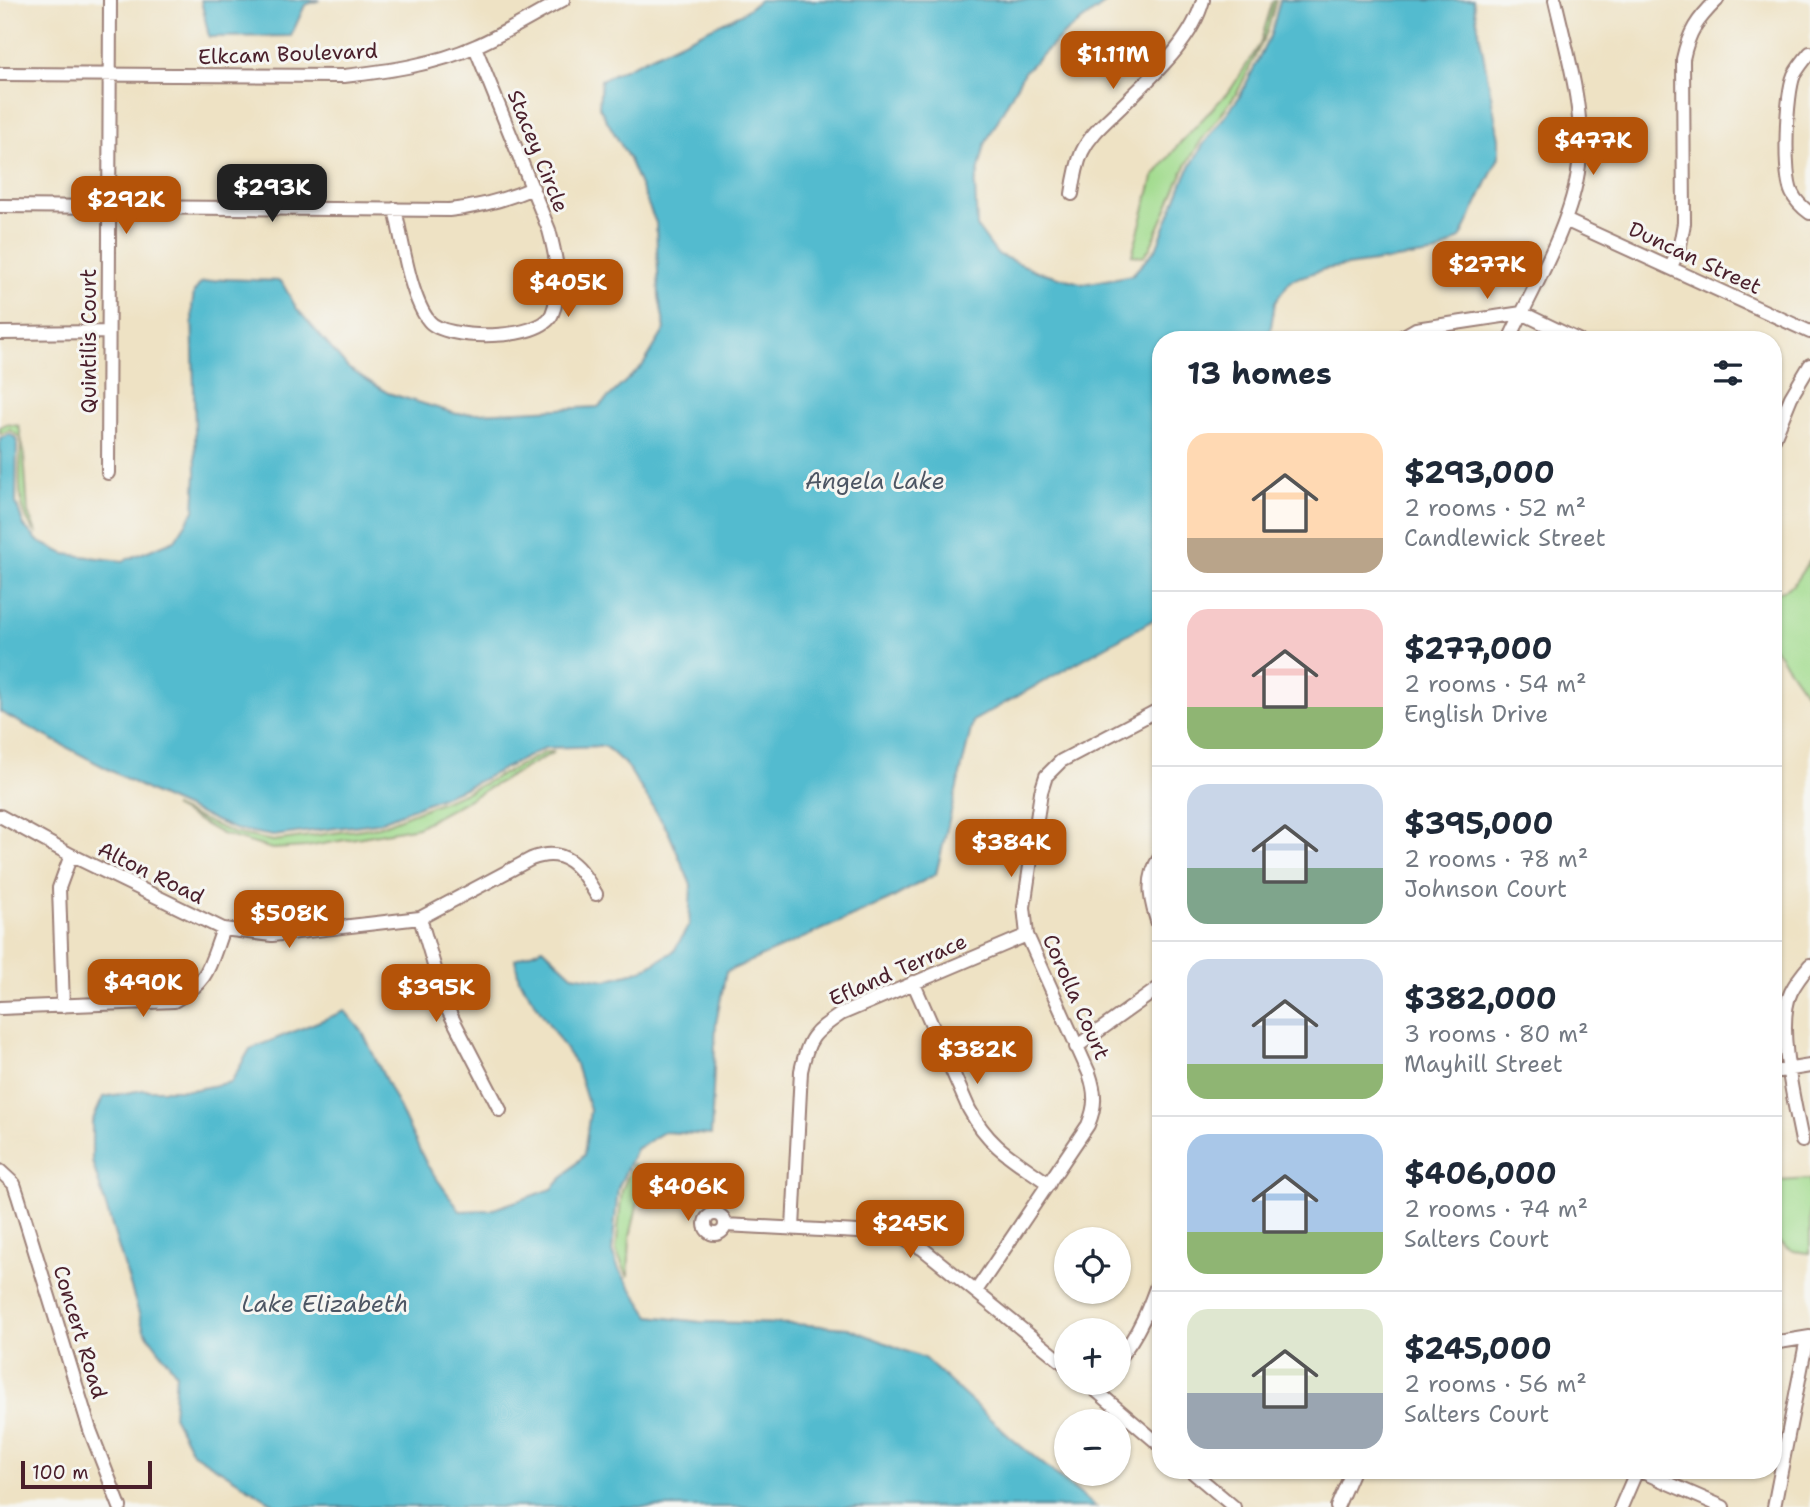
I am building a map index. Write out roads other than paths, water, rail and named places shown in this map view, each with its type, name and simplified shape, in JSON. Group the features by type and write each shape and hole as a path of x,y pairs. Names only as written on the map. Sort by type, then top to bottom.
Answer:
{"street":[{"name":"Quintilis Court","path":"108,472 110,0"},
{"name":"Elkcam Boulevard","path":"0,75 344,76 423,64 475,47 562,0"},
{"path":"1072,194 1074,175 1088,142 1099,127 1168,57 1187,33 1203,0"},
{"path":"1513,331 1565,220 1579,166 1580,139 1573,78 1555,0"},
{"path":"1670,268 1679,251 1685,223 1684,59 1687,39 1696,21 1717,0"},
{"name":"Stacey Circle","path":"395,209 418,304 430,323 461,334 518,333 539,327 552,316 558,284 556,256 549,230 475,47"},
{"path":"1810,53 1794,75 1788,97 1787,177 1791,192 1799,204 1810,213"},
{"path":"0,206 449,210 505,200 533,188"},
{"name":"Duncan Street","path":"1565,220 1810,331"},
{"path":"1413,331 1522,313 1559,331"},
{"path":"0,333 108,331"},
{"path":"1782,417 1810,365"},
{"name":"Corolla Court","path":"976,1291 1088,1125 1095,1108 1095,1092 1027,935 1024,907 1041,792 1046,776 1061,761 1152,713"},
{"name":"Alton Road","path":"0,816 71,855 223,929 272,935 420,918 531,859 546,854 561,856 573,862 596,894"},
{"path":"63,1006 58,888 71,855"},
{"path":"1152,877 1152,906"},
{"path":"420,918 446,1006 500,1110"},
{"path":"0,1008 174,1001 204,980 223,929"},
{"name":"Efland Terrace","path":"793,1227 801,1071 806,1046 819,1029 841,1014 1027,935"},
{"path":"1802,1141 1789,1070 1785,1013 1790,993 1810,965"},
{"path":"914,982 980,1129 994,1145 1049,1184"},
{"path":"1076,1048 1152,993"},
{"path":"1782,1071 1810,1066"},
{"name":"Concert Road","path":"0,1171 13,1184 18,1196 90,1430 120,1507"},
{"path":"726,1225 877,1233 902,1238 923,1249 1054,1356"},
{"path":"1131,1344 1152,1301"},
{"path":"1782,1341 1808,1337 1782,1467"},
{"path":"1104,1395 1152,1438"},
{"path":"1204,1479 1234,1507"},
{"path":"1337,1507 1349,1479"},
{"path":"1621,1507 1634,1479"},
{"path":"1659,1479 1723,1507"},
{"path":"1774,1507 1780,1479"}],"water":[{"path":"201,0 320,0 305,5 291,36 209,37"},
{"name":"Angela Lake","path":"760,0 1110,0 1065,33 1024,72 985,144 975,186 977,227 997,254 1037,271 1084,284 1132,275 1156,249 1186,174 1203,145 1240,96 1271,34 1280,0 1473,0 1499,138 1499,157 1461,237 1438,253 1325,269 1291,280 1275,302 1270,331 1152,331 1152,620 973,721 936,874 889,900 726,972 716,1023 711,1135 664,1132 636,1149 618,1188 612,1252 619,1270 650,1316 700,1322 848,1328 924,1358 1011,1438 1054,1473 1054,1486 1070,1486 1096,1507 279,1507 192,1452 173,1416 176,1373 144,1330 92,1161 92,1122 103,1097 143,1090 192,1090 231,1082 250,1049 345,1011 362,1031 427,1165 460,1211 491,1210 552,1189 584,1155 590,1110 576,1065 519,979 515,959 543,948 572,975 606,980 643,970 674,951 689,925 691,885 668,831 627,766 605,746 545,748 469,786 377,823 273,836 234,829 155,794 0,712 0,438 10,434 17,439 16,503 24,526 39,542 65,554 123,561 175,540 194,511 194,292 201,283 224,279 281,281 297,309 348,368 388,393 457,414 598,407 643,365 665,329 659,297 656,223 628,157 599,107 601,80 741,14"}],"water label":[{"name":"Lake Elizabeth","path":"325,1304"}]}
